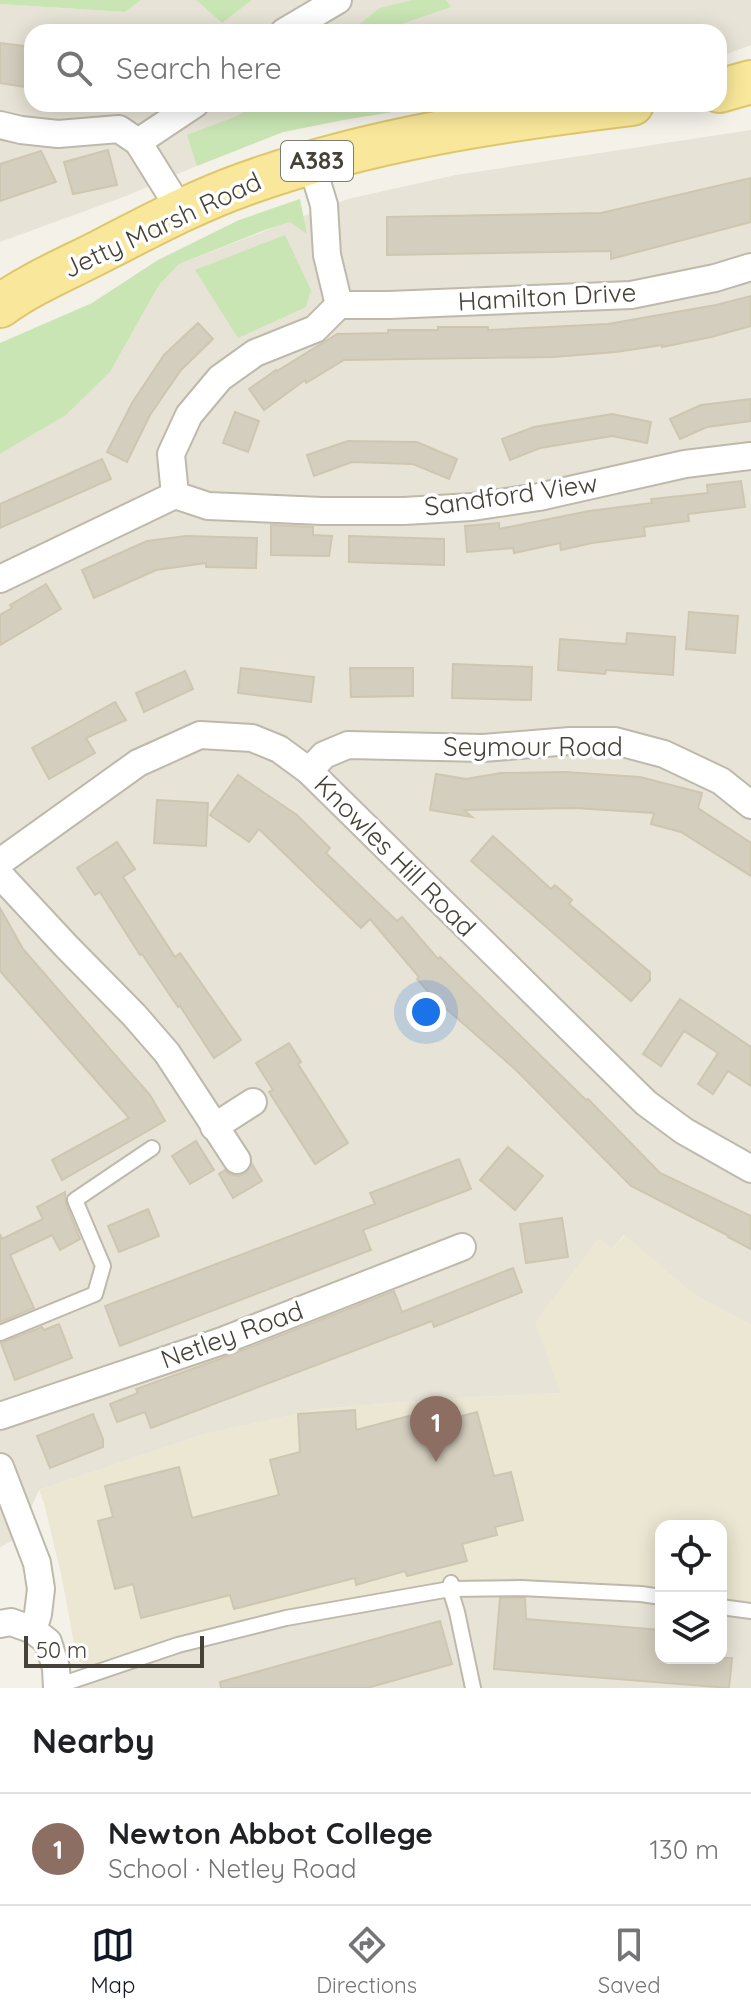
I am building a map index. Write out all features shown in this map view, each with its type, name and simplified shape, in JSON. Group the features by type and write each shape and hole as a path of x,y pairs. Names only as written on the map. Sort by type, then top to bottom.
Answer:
{"main road":[{"path":"727,89 751,82"},
{"name":"Jetty Marsh Road","path":"8,296 181,211 243,185 311,162 424,134 565,112"}],"street":[{"path":"298,24 338,0"},
{"path":"138,142 183,112"},
{"path":"0,125 58,134 119,129 138,142 181,211"},
{"path":"0,579 175,495 171,454 189,415 209,390 220,378 255,353 315,329 339,305 327,255 324,205 311,162"},
{"name":"Hamilton Drive","path":"339,305 631,295 715,278 751,267"},
{"name":"Sandford View","path":"175,495 208,506 222,507 322,511 472,507 539,497 685,464 751,456"},
{"name":"Knowles Hill Road","path":"0,862 138,763 200,735 252,738 279,749 309,771 646,1103 684,1131 751,1169"},
{"name":"Seymour Road","path":"309,771 324,755 348,745 483,748 615,741 664,754 721,781 751,805"},
{"path":"0,875 167,1053 237,1160"},
{"path":"214,1127 253,1102"},
{"name":"Netley Road","path":"0,1416 222,1341 462,1247"},
{"path":"0,1467 37,1563 41,1589 33,1630"},
{"path":"0,1624 11,1622 33,1630 48,1642 56,1668 57,1687"}],"lane":[{"path":"0,1333 95,1294 103,1266 75,1200 152,1148"},
{"path":"451,1584 473,1688"},
{"path":"57,1687 178,1645 286,1618 451,1584 655,1596"},
{"path":"727,1608 751,1611"}],"shaded area":[{"path":"141,0 196,0 222,23 252,0 751,0 751,45 727,54 727,24 24,24 24,112 392,112 283,132 126,196 0,242 0,4 125,12"},
{"path":"751,130 751,1325 693,1294 624,1235 612,1248 560,1393 321,1409 205,1434 39,1490 18,1538 0,1547 0,454 66,415 110,372 159,285 179,264 348,199 456,175"},
{"path":"625,1235 693,1294 751,1325 751,1603 727,1599 727,1520 655,1520 655,1589 513,1577 439,1581 244,1618 88,1665 77,1660 62,1578 39,1490 205,1434 321,1409 560,1393 535,1322 599,1238 612,1248"},
{"path":"513,1577 655,1589 655,1664 727,1664 727,1599 751,1603 751,1688 77,1688 88,1665 244,1618 439,1581"}],"green space":[{"path":"0,0 141,0 125,12 0,4"},
{"path":"196,0 252,0 222,23"},
{"path":"412,0 446,0 451,7 401,24 359,24 380,8"},
{"path":"243,112 392,112 283,132 197,166 187,135"},
{"path":"300,199 307,234 290,222 179,264 159,285 110,372 66,415 0,454 0,343 92,303 158,260 239,220"},
{"path":"285,235 311,290 306,307 238,338 195,270"}],"building":[{"path":"0,43 24,46 24,87 0,83"},
{"path":"108,150 117,185 73,194 64,162"},
{"path":"41,151 56,182 0,201 0,164"},
{"path":"751,178 751,222 611,259 611,251 387,255 387,217 601,213"},
{"path":"751,296 751,326 662,347 553,357 344,360 306,383 305,380 264,410 249,389 337,334 438,330 438,327 488,327 488,330 608,324"},
{"path":"198,323 213,339 181,370 150,415 127,462 107,452 132,403 164,355"},
{"path":"751,399 751,421 707,427 680,439 670,419 701,405"},
{"path":"235,412 259,421 248,452 223,443"},
{"path":"612,414 651,422 647,443 612,436 540,448 510,460 502,439 534,427"},
{"path":"348,441 417,442 457,459 449,479 413,464 352,462 314,476 307,455"},
{"path":"102,459 111,479 0,528 0,504"},
{"path":"741,481 745,507 688,514 689,521 644,527 645,536 561,550 560,543 514,553 513,548 467,552 465,526 499,523 499,529 589,511 652,503 651,499 708,493 707,485"},
{"path":"271,525 313,527 313,535 332,536 329,556 271,555"},
{"path":"186,536 257,538 256,568 206,567 206,563 156,570 94,598 82,570 147,541"},
{"path":"349,536 444,539 444,565 349,562"},
{"path":"46,584 61,609 0,645 0,615 12,608 10,605"},
{"path":"689,612 738,616 735,653 686,649"},
{"path":"627,633 675,637 673,675 558,670 560,639 626,644"},
{"path":"453,664 532,667 531,700 452,698"},
{"path":"241,668 314,677 311,702 238,693"},
{"path":"350,668 413,668 413,696 351,697"},
{"path":"185,671 193,689 144,712 136,693"},
{"path":"115,702 126,720 86,738 95,753 49,779 32,748"},
{"path":"565,772 640,777 702,793 698,808 751,843 751,876 681,832 651,824 654,813 574,808 464,810 472,817 430,810 436,774 466,779 501,773"},
{"path":"238,775 297,815 330,848 326,853 397,921 402,917 438,959 440,957 588,1099 660,1173 751,1216 751,1249 631,1186 516,1070 434,998 370,919 361,928 259,829 249,842 210,815"},
{"path":"157,800 208,803 206,846 154,843"},
{"path":"493,836 551,889 555,885 572,900 569,904 650,972 650,980 631,1001 471,861"},
{"path":"117,842 135,869 123,877 175,957 180,953 241,1040 214,1058 180,1006 140,955 100,892 95,895 77,868"},
{"path":"0,908 23,949 150,1095 165,1121 62,1180 52,1160 129,1118 0,971"},
{"path":"680,999 751,1047 751,1086 728,1071 713,1094 698,1084 718,1053 684,1031 661,1066 643,1054"},
{"path":"289,1043 301,1062 298,1064 348,1143 315,1164 269,1092 273,1090 256,1063"},
{"path":"196,1141 214,1170 190,1184 172,1156"},
{"path":"508,1147 543,1176 515,1210 480,1180"},
{"path":"459,1159 471,1189 363,1230 371,1250 120,1346 105,1306 375,1204 370,1193"},
{"path":"252,1164 262,1181 233,1198 219,1174 225,1170 239,1176 246,1173"},
{"path":"65,1192 66,1204 80,1239 60,1250 52,1235 10,1255 34,1308 0,1322 0,1234 2,1239 43,1219 37,1207"},
{"path":"148,1209 159,1236 119,1252 108,1226"},
{"path":"562,1218 568,1257 526,1263 520,1224"},
{"path":"513,1268 522,1292 434,1327 432,1321 151,1428 145,1412 117,1422 110,1404 138,1393 136,1389 394,1291 402,1312"},
{"path":"59,1324 72,1358 15,1380 1,1343 42,1327 44,1330"},
{"path":"447,1406 451,1419 477,1412 494,1476 511,1472 523,1520 495,1527 497,1535 462,1544 467,1561 407,1576 405,1571 356,1585 355,1578 234,1609 230,1595 141,1618 133,1584 115,1589 98,1521 113,1517 105,1486 179,1467 192,1518 279,1495 270,1460 300,1452 298,1414 355,1410 356,1430"},
{"path":"93,1414 103,1447 50,1468 37,1436"},
{"path":"500,1598 525,1598 526,1619 655,1630 655,1664 727,1664 727,1658 732,1658 729,1688 494,1669"},
{"path":"440,1621 452,1664 367,1688 221,1688 220,1682"}],"place":[{"name":"Newton Abbot College","path":"436,1462"}]}
